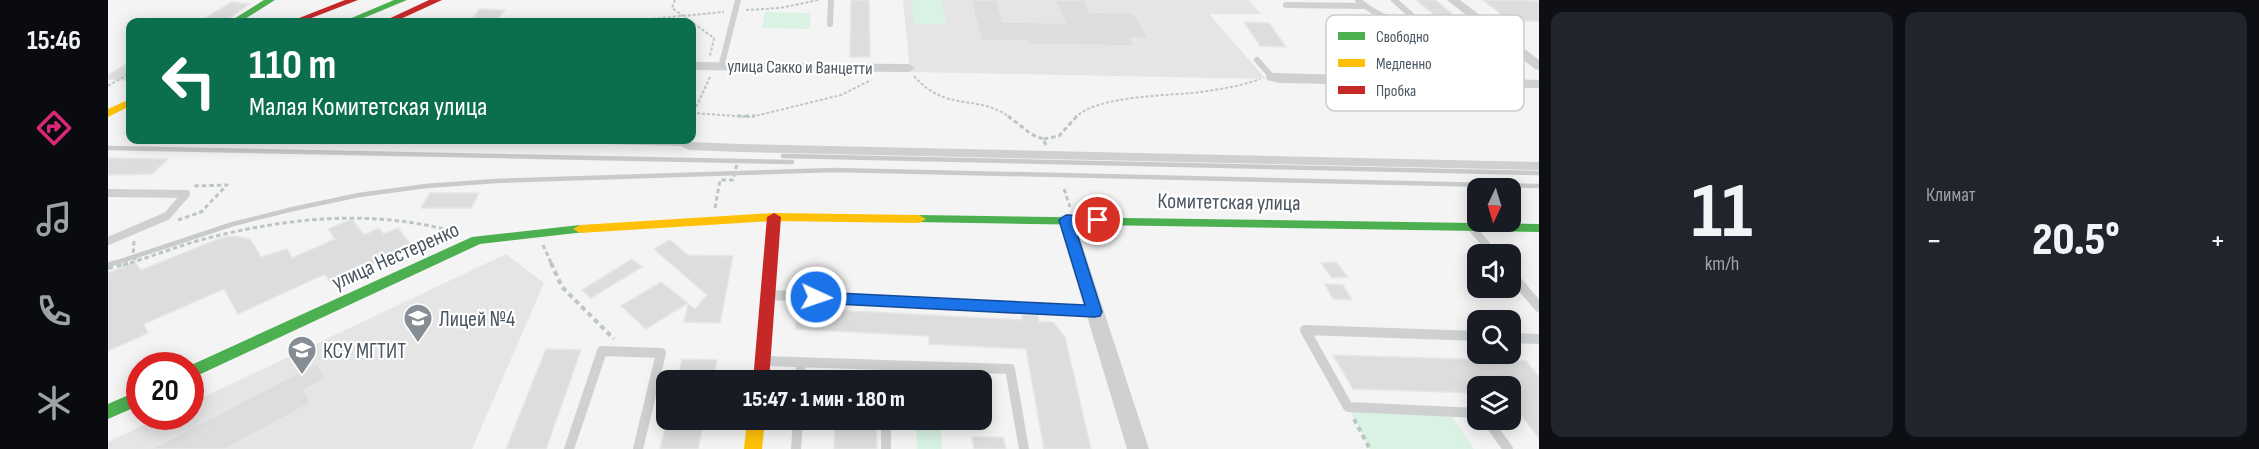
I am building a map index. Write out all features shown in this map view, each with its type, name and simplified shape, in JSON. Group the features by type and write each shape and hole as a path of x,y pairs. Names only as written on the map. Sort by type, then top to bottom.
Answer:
{"street":[{"path":"241,18 270,0"},
{"path":"305,18 353,0"},
{"path":"357,18 402,0"},
{"path":"394,18 437,0"},
{"path":"1453,0 1473,15"},
{"path":"1524,54 1539,66"},
{"name":"улица Сакко и Ванцетти","path":"696,66 909,69"},
{"path":"1268,76 1280,79 1326,80"},
{"path":"1524,84 1539,84"},
{"path":"108,114 126,104"},
{"path":"108,128 126,119"},
{"path":"762,370 774,217"},
{"name":"улица Нестеренко","path":"204,366 477,240 537,232 774,217"},
{"name":"Комитетская улица","path":"774,217 1467,226"},
{"path":"1066,220 1138,449"},
{"name":"Комитетская улица","path":"1521,227 1539,228"},
{"path":"108,411 126,403"},
{"path":"753,449 755,430"}],"lane":[{"path":"714,67 738,0"},
{"path":"830,24 831,0"},
{"path":"1358,0 1375,15"},
{"path":"1394,0 1412,15"},
{"path":"1286,5 1365,6"},
{"path":"1257,60 1268,76"},
{"path":"686,144 740,148 1539,165"},
{"path":"108,193 186,194 167,216 108,241"},
{"path":"1476,232 1486,244"},
{"path":"1521,286 1539,307"},
{"path":"769,295 1094,312"},
{"path":"1467,336 1305,330 1348,407 1467,412"},
{"path":"1521,338 1539,339"},
{"path":"569,449 602,351 661,353 638,449"},
{"path":"763,360 1010,369 1024,449"},
{"path":"801,362 801,370"},
{"path":"884,365 884,370"},
{"path":"796,449 797,430"},
{"path":"885,430 886,449"},
{"path":"1494,430 1508,449"}],"path":[{"path":"675,0 672,8 685,18"},
{"path":"654,18 780,8 818,0"},
{"path":"696,25 714,38 714,67 696,109"},
{"path":"909,69 920,84 929,90 949,100 985,104 998,109 1034,137 1043,139 1059,136 1081,111 1112,101 1241,86 1268,76"},
{"path":"108,86 126,75"},
{"path":"696,114 751,117 841,95 877,78"},
{"path":"1043,139 1048,154"},
{"path":"712,221 720,180 733,180 740,148"},
{"path":"1064,189 1068,198"},
{"path":"108,268 137,262 208,238 317,219 385,218 437,225 477,240"},
{"path":"537,232 562,287 626,351"},
{"path":"135,235 133,256 137,262"},
{"path":"1348,407 1370,449"}],"shaded area":[{"path":"903,0 1249,0 1261,14 1209,14 1266,79 910,72"},
{"name":"Лицей №4","path":"506,254 544,283 472,449 108,449 108,442 133,430 204,430 204,397"}],"green space":[{"path":"912,0 942,0 946,24 914,24"},
{"path":"765,12 811,13 809,29 762,28"},
{"path":"1348,407 1449,412 1474,449 1370,449"},
{"path":"916,430 941,430 942,449 917,449"}],"building":[{"path":"851,0 869,0 870,57 850,57"},
{"path":"971,0 997,0 1003,22 1065,23 1055,0 1084,0 1090,12 1134,13 1149,38 1130,38 1134,46 981,41"},
{"path":"1416,0 1435,0 1454,15 1435,15"},
{"path":"1483,0 1539,1 1539,21 1524,21 1524,15 1502,15"},
{"path":"232,2 249,4 230,18 205,18"},
{"path":"480,9 505,10 498,18 472,18"},
{"path":"1244,22 1269,23 1286,47 1260,46"},
{"path":"126,64 126,81 108,79 108,75"},
{"path":"108,158 168,159 152,174 108,175"},
{"path":"430,193 479,193 471,208 421,208"},
{"path":"352,219 364,235 379,228 384,234 398,228 412,246 332,284 325,274 238,314 224,289 144,324 148,333 108,351 108,273 135,262 141,270 221,238 234,236 250,239 261,257 287,249 292,258 335,239 328,229"},
{"path":"670,240 688,255 733,256 720,323 684,322 688,304 695,309 707,295 654,249"},
{"path":"632,259 642,267 591,298 582,290"},
{"path":"1336,262 1348,277 1332,278 1321,263"},
{"path":"661,282 688,303 646,329 621,306"},
{"path":"1325,284 1343,285 1352,300 1333,299"},
{"path":"797,308 1022,320 1022,315 1038,315 1039,322 1053,322 1065,337 1091,449 1044,449 1026,349 929,344 929,336 795,329"},
{"path":"546,349 581,350 546,449 506,449"},
{"path":"1333,355 1467,359 1467,364 1521,364 1521,361 1526,361 1539,377 1539,438 1521,415 1521,376 1467,376 1467,393 1353,389"},
{"path":"682,359 717,360 715,370 680,370"},
{"path":"317,363 326,378 304,390 311,403 225,449 151,449 188,430 204,430 204,422"},
{"path":"665,430 702,430 698,449 660,449"},
{"path":"835,430 876,430 877,449 834,449"},
{"path":"972,437 1003,437 1006,449 974,449"}],"railway":[{"path":"108,148 792,162"},
{"path":"783,156 1539,173"},
{"path":"109,265 233,224 293,209 359,195 426,186 496,181 835,170 1539,186"},
{"path":"108,265 114,263"}],"traffic: fast":[{"path":"241,18 270,0"},
{"path":"357,18 402,0"},
{"path":"919,219 1539,228"},
{"path":"204,367 477,240 580,229"},
{"path":"108,412 126,404"}],"traffic: slow":[{"path":"108,114 126,104"},
{"path":"580,229 774,217 919,219"},
{"path":"753,449 755,430"}],"traffic: jam":[{"path":"305,18 353,0"},
{"path":"396,18 437,0"},
{"path":"762,370 774,217"}],"place":[{"name":"Лицей №4","path":"418,344"},
{"name":"КСУ МГТИТ","path":"302,376"}],"route":[{"path":"816,297 1094,312 1066,220 1098,220"}]}
